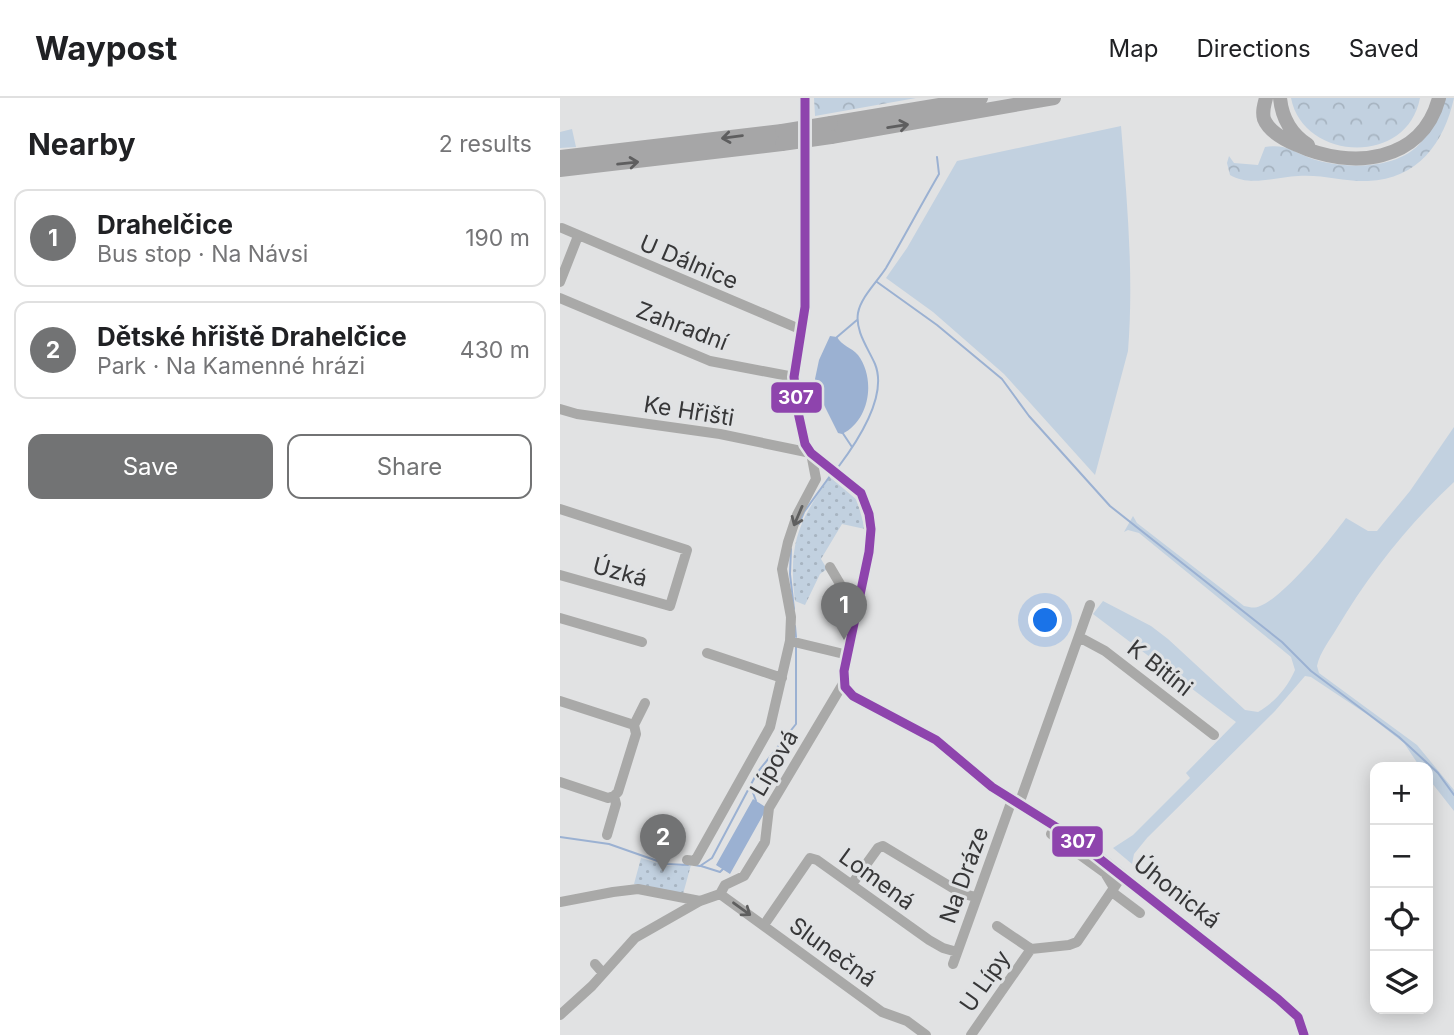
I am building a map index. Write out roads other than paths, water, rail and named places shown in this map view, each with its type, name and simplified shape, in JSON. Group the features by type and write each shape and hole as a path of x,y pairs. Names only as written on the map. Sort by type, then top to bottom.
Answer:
{"highway":[{"path":"831,130 981,98"},
{"path":"560,157 782,137 1054,98"},
{"path":"1266,98 1264,117 1272,130 1306,149 1335,157 1360,158 1378,156 1405,146 1420,134 1432,119 1439,98"},
{"path":"1280,98 1284,116 1296,135 1307,145 1335,157"},
{"path":"1420,134 1429,116 1433,98"},
{"path":"560,170 682,158 782,137"}],"main road":[{"path":"805,98 805,306 794,377 798,412 805,444 825,466 845,478 861,493 871,529 844,682"},
{"name":"Úhonická","path":"844,682 853,696 936,740 973,773 1072,837 1278,999 1298,1017 1304,1033"}],"street":[{"name":"U Dálnice","path":"562,228 802,330"},
{"path":"560,282 578,236"},
{"name":"Zahradní","path":"560,298 710,361 794,377"},
{"name":"Ke Hřišti","path":"560,409 577,414 720,434 811,453"},
{"path":"687,860 695,861 770,727 782,678 795,642 782,569 794,524 816,478 811,453"},
{"name":"Úzká","path":"560,509 687,550 670,606 560,575"},
{"path":"830,568 843,589 861,595"},
{"name":"Na Dráze","path":"953,964 975,897 1015,802 1090,605"},
{"path":"560,618 642,642"},
{"name":"K Bitíni","path":"1079,637 1105,651 1214,735"},
{"path":"795,642 848,655"},
{"path":"707,653 782,678"},
{"name":"Lípová","path":"720,894 725,885 744,876 765,842 769,808 844,682"},
{"path":"560,701 634,725"},
{"path":"607,835 636,734 634,725 645,703"},
{"path":"560,782 615,800"},
{"path":"1051,834 1105,873 1113,890 1140,913"},
{"path":"852,884 878,848 883,846 961,893 975,897"},
{"name":"Lomená","path":"764,925 810,858 852,884 929,940 957,952"},
{"name":"U Lípy","path":"997,926 1031,949 1077,942 1122,876"},
{"path":"560,902 613,891 638,889 699,901"},
{"path":"560,1015 592,986 598,968 635,938 699,901 720,894"},
{"name":"Slunečná","path":"720,894 882,1012 907,1021 926,1035"},
{"name":"U Lípy","path":"971,1035 1031,949"}],"water":[{"path":"830,336 837,337 858,355 867,376 864,409 859,419 842,434 838,433 823,403 815,379 819,360"},
{"path":"753,799 767,808 730,874 716,865"}],"waterway":[{"path":"839,466 862,432 877,390 875,364 858,326 858,313 866,295 886,268 939,174 937,157"},
{"path":"877,282 937,325 1002,379 1029,416 1110,506 1282,642 1311,671 1399,737 1438,773 1454,795"},
{"path":"837,337 857,320"},
{"path":"842,432 852,447"},
{"path":"799,524 804,512 830,476"},
{"path":"791,549 790,574 794,609"},
{"path":"795,626 796,637"},
{"path":"694,865 700,866 712,858 757,773 796,724 796,647"},
{"path":"751,787 756,801"},
{"path":"560,837 609,844 666,864 688,865"},
{"path":"701,866 720,872 723,869"}],"place":[{"name":"Drahelčice","path":"844,640"},
{"name":"Dětské hřiště Drahelčice","path":"663,872"}]}
